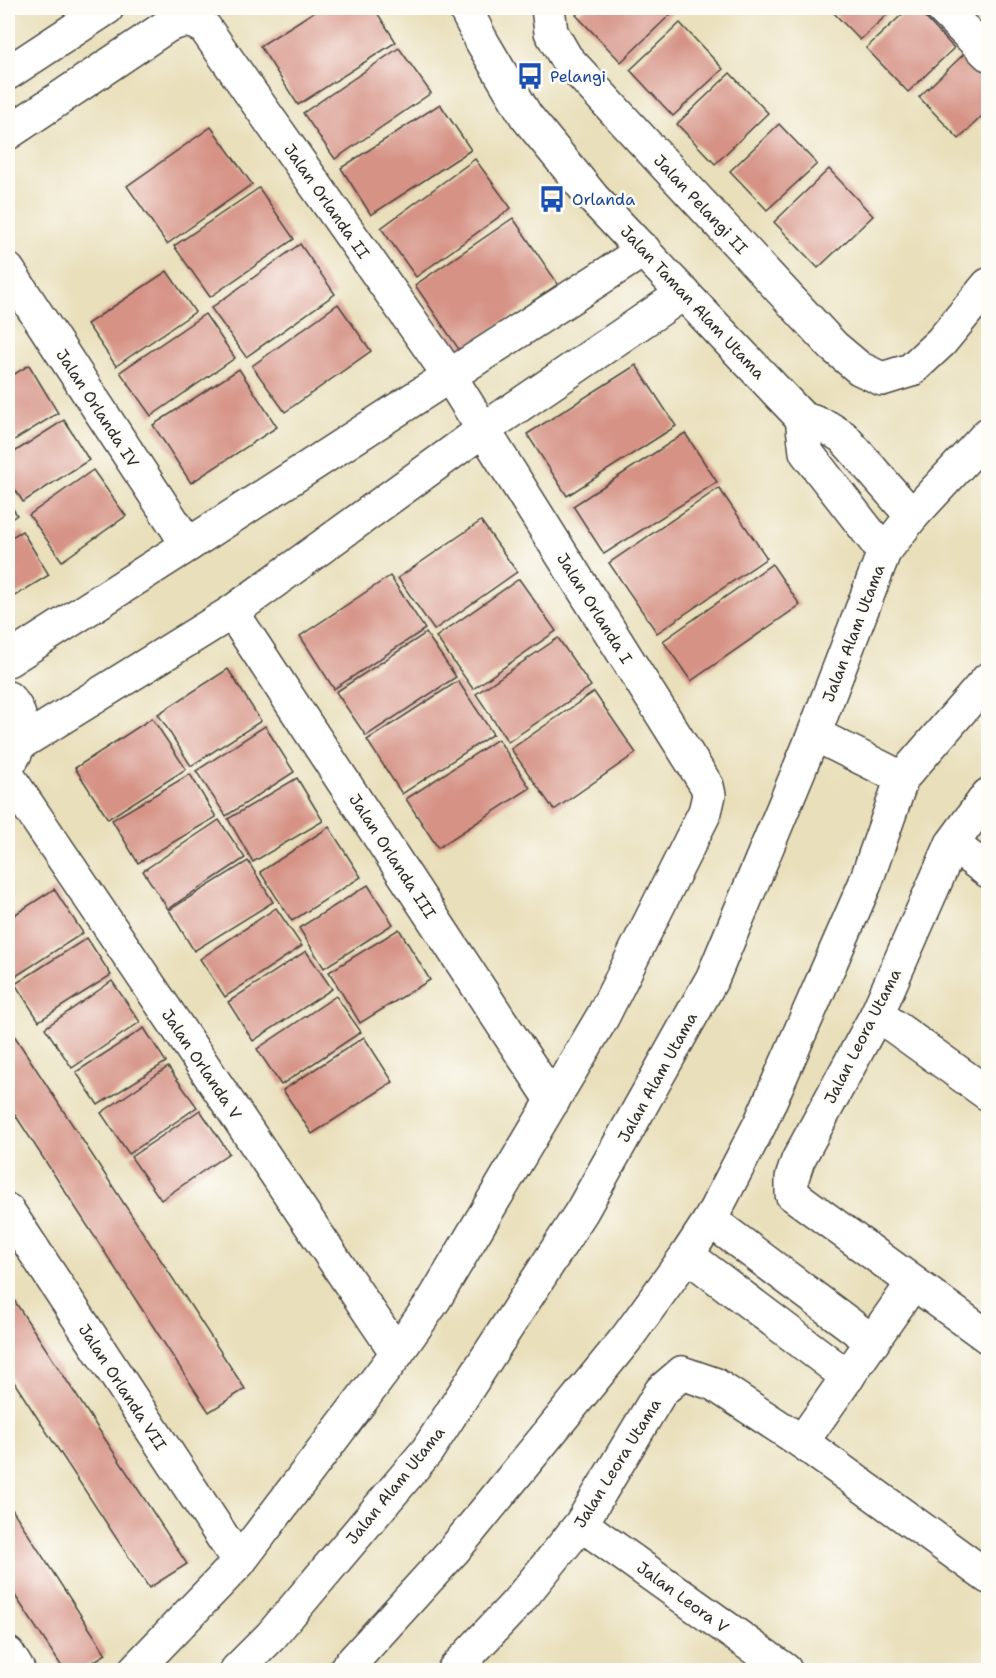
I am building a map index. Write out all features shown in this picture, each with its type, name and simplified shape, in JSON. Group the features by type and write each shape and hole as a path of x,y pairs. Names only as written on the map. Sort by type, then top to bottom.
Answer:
{"street":[{"path":"8,73 107,8"},
{"name":"Jalan Taman Alam Utama","path":"465,8 481,40 526,116 593,198 802,418 827,427 843,437 912,516"},
{"name":"Jalan Pelangi II","path":"548,8 551,32 566,58 833,346 859,368 882,379 911,370 941,342 988,285"},
{"path":"942,8 988,54"},
{"name":"Jalan Orlanda II","path":"8,133 167,26 183,20 194,21 205,28 449,375 483,430"},
{"path":"8,660 644,250"},
{"name":"Jalan Orlanda IV","path":"8,270 188,545"},
{"path":"13,754 232,612 483,430 684,293"},
{"path":"802,418 806,452 884,552"},
{"name":"Jalan Orlanda I","path":"483,430 707,786 708,795 705,812 603,1016 553,1101"},
{"name":"Jalan Alam Utama","path":"237,1671 271,1636 427,1451 582,1211 713,977 814,734 884,552 912,516 988,434"},
{"name":"Jalan Orlanda III","path":"232,612 553,1101"},
{"path":"345,1671 453,1551 626,1339 710,1220 765,1114 865,884 902,778 988,679"},
{"path":"8,698 13,702 22,730 13,754"},
{"path":"814,734 902,778"},
{"name":"Jalan Orlanda V","path":"8,776 397,1353"},
{"name":"Jalan Leora Utama","path":"988,795 952,844 877,1014 798,1160 792,1178 792,1194 988,1337"},
{"path":"952,844 988,870"},
{"path":"877,1014 988,1094"},
{"path":"135,1671 239,1562 397,1353 434,1300 553,1101"},
{"name":"Jalan Orlanda VII","path":"8,1211 239,1562"},
{"path":"710,1220 873,1342"},
{"path":"687,1255 848,1377"},
{"path":"801,1442 914,1283"},
{"name":"Jalan Leora Utama","path":"456,1670 518,1603 581,1524 661,1391 682,1374 714,1384 801,1442 988,1577"},
{"name":"Jalan Leora V","path":"581,1524 785,1671"},
{"path":"8,1654 18,1671"}],"building":[{"path":"320,8 374,8 396,42 298,105 260,46"},
{"path":"584,8 677,8 621,62 576,15"},
{"path":"829,8 894,8 860,40"},
{"path":"909,8 916,8 954,48 908,92 866,48"},
{"path":"680,23 723,69 673,116 630,70"},
{"path":"399,48 431,93 335,159 303,113"},
{"path":"966,52 988,75 988,110 959,139 919,97"},
{"path":"730,73 768,113 715,164 677,124"},
{"path":"440,104 471,150 371,215 341,168"},
{"path":"779,124 817,164 767,210 730,171"},
{"path":"211,127 252,184 167,244 127,186"},
{"path":"475,159 511,208 416,277 381,228"},
{"path":"829,169 873,216 818,268 774,222"},
{"path":"259,188 294,239 210,297 174,246"},
{"path":"513,218 558,284 460,351 415,285"},
{"path":"300,244 335,294 246,357 211,308"},
{"path":"167,271 195,312 116,366 87,324"},
{"path":"338,304 371,351 285,412 252,366"},
{"path":"205,314 235,358 151,416 120,372"},
{"path":"29,365 58,413 8,444 8,378"},
{"path":"636,365 676,426 567,496 527,434"},
{"path":"239,369 277,427 191,483 153,425"},
{"path":"64,420 89,460 23,502 8,478 8,456"},
{"path":"685,433 717,482 604,554 573,506"},
{"path":"93,470 126,516 62,561 29,515"},
{"path":"719,488 767,558 657,633 609,563"},
{"path":"8,501 17,515 8,521"},
{"path":"481,521 517,572 434,630 398,578"},
{"path":"22,531 49,575 8,600 8,539"},
{"path":"772,564 800,605 691,681 663,641"},
{"path":"390,576 425,629 334,689 300,636"},
{"path":"519,579 556,631 473,689 436,637"},
{"path":"426,633 456,677 366,736 336,692"},
{"path":"558,638 591,686 508,742 476,694"},
{"path":"228,669 261,721 191,766 158,714"},
{"path":"458,681 493,734 402,794 367,740"},
{"path":"594,692 636,753 554,810 511,749"},
{"path":"152,718 186,769 108,819 75,768"},
{"path":"265,726 294,772 226,816 196,771"},
{"path":"498,739 530,788 438,848 406,799"},
{"path":"190,774 216,817 138,863 112,820"},
{"path":"297,778 323,821 253,862 228,819"},
{"path":"219,820 245,858 168,909 143,871"},
{"path":"329,827 361,877 292,921 260,872"},
{"path":"248,861 273,902 194,951 169,910"},
{"path":"368,885 393,924 324,968 299,928"},
{"path":"54,889 83,933 13,978 8,971 8,919"},
{"path":"276,908 302,946 225,997 200,959"},
{"path":"399,929 430,980 360,1023 329,972"},
{"path":"87,938 111,975 39,1021 15,984"},
{"path":"306,951 332,989 253,1041 228,1002"},
{"path":"112,981 140,1022 72,1068 45,1028"},
{"path":"336,996 361,1032 281,1085 257,1049"},
{"path":"8,1026 245,1389 209,1412 8,1104"},
{"path":"144,1028 166,1062 98,1105 76,1072"},
{"path":"364,1037 393,1082 312,1134 283,1090"},
{"path":"168,1067 197,1107 129,1154 101,1113"},
{"path":"200,1110 229,1153 161,1200 131,1157"},
{"path":"8,1291 187,1564 149,1588 8,1373"},
{"path":"8,1503 106,1654 80,1670 64,1670 8,1585"}],"place":[{"name":"Pelangi","path":"530,76"},
{"name":"Orlanda","path":"552,199"}]}
